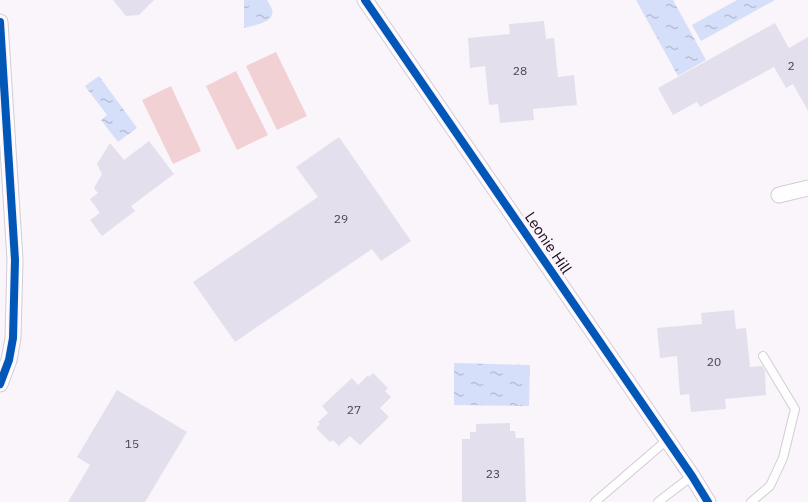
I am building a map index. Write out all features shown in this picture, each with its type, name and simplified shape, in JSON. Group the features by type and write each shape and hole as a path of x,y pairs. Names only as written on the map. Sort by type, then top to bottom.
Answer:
{"street":[{"name":"Leonie Hill","path":"365,0 708,502"},
{"path":"0,22 15,260 13,338 9,360 0,384"},
{"path":"779,195 808,188"}],"lane":[{"path":"751,502 770,486 783,458 795,409 763,356"},
{"path":"595,502 667,440"},
{"path":"658,502 692,476"}],"shaded area":[{"path":"276,52 307,116 277,130 246,66"},
{"path":"236,71 268,135 237,150 206,86"},
{"path":"171,86 201,151 173,164 142,100"}],"water":[{"path":"244,0 267,0 272,10 271,18 263,23 244,28"},
{"path":"636,0 673,0 706,60 678,76"},
{"path":"737,0 775,0 701,41 692,25"},
{"path":"99,76 137,128 118,142 101,120 107,115 85,86"},
{"path":"454,363 530,365 529,406 454,405"}],"building":[{"path":"113,0 154,0 139,15 126,16"},
{"path":"544,21 546,39 554,38 558,77 574,75 577,105 533,109 534,120 500,123 498,104 489,105 485,66 470,68 468,38 510,34 509,24"},
{"path":"775,23 789,48 808,37 808,111 793,84 786,88 774,67 700,107 697,102 673,115 658,88"},
{"path":"339,137 411,241 381,261 372,249 235,342 193,282 318,197 296,167"},
{"path":"149,141 174,174 131,206 135,211 102,236 90,220 100,213 90,199 98,193 94,188 102,174 97,164 110,143 124,160"},
{"path":"734,310 736,329 746,328 750,367 762,366 765,371 766,395 725,399 726,409 691,412 689,394 680,395 677,356 660,358 657,328 702,324 701,313"},
{"path":"373,373 388,388 385,391 391,397 380,408 389,417 360,445 350,436 339,446 333,440 330,442 316,428 320,424 318,422 328,413 322,406 352,378 358,385"},
{"path":"117,390 187,432 145,502 68,502 90,465 77,457"},
{"path":"510,423 510,431 515,431 516,438 524,438 526,502 462,502 462,439 470,439 470,432 476,432 476,424"}],"cycle path":[{"path":"365,0 708,502"},
{"path":"0,22 15,260 13,338 9,360 0,384"}]}
